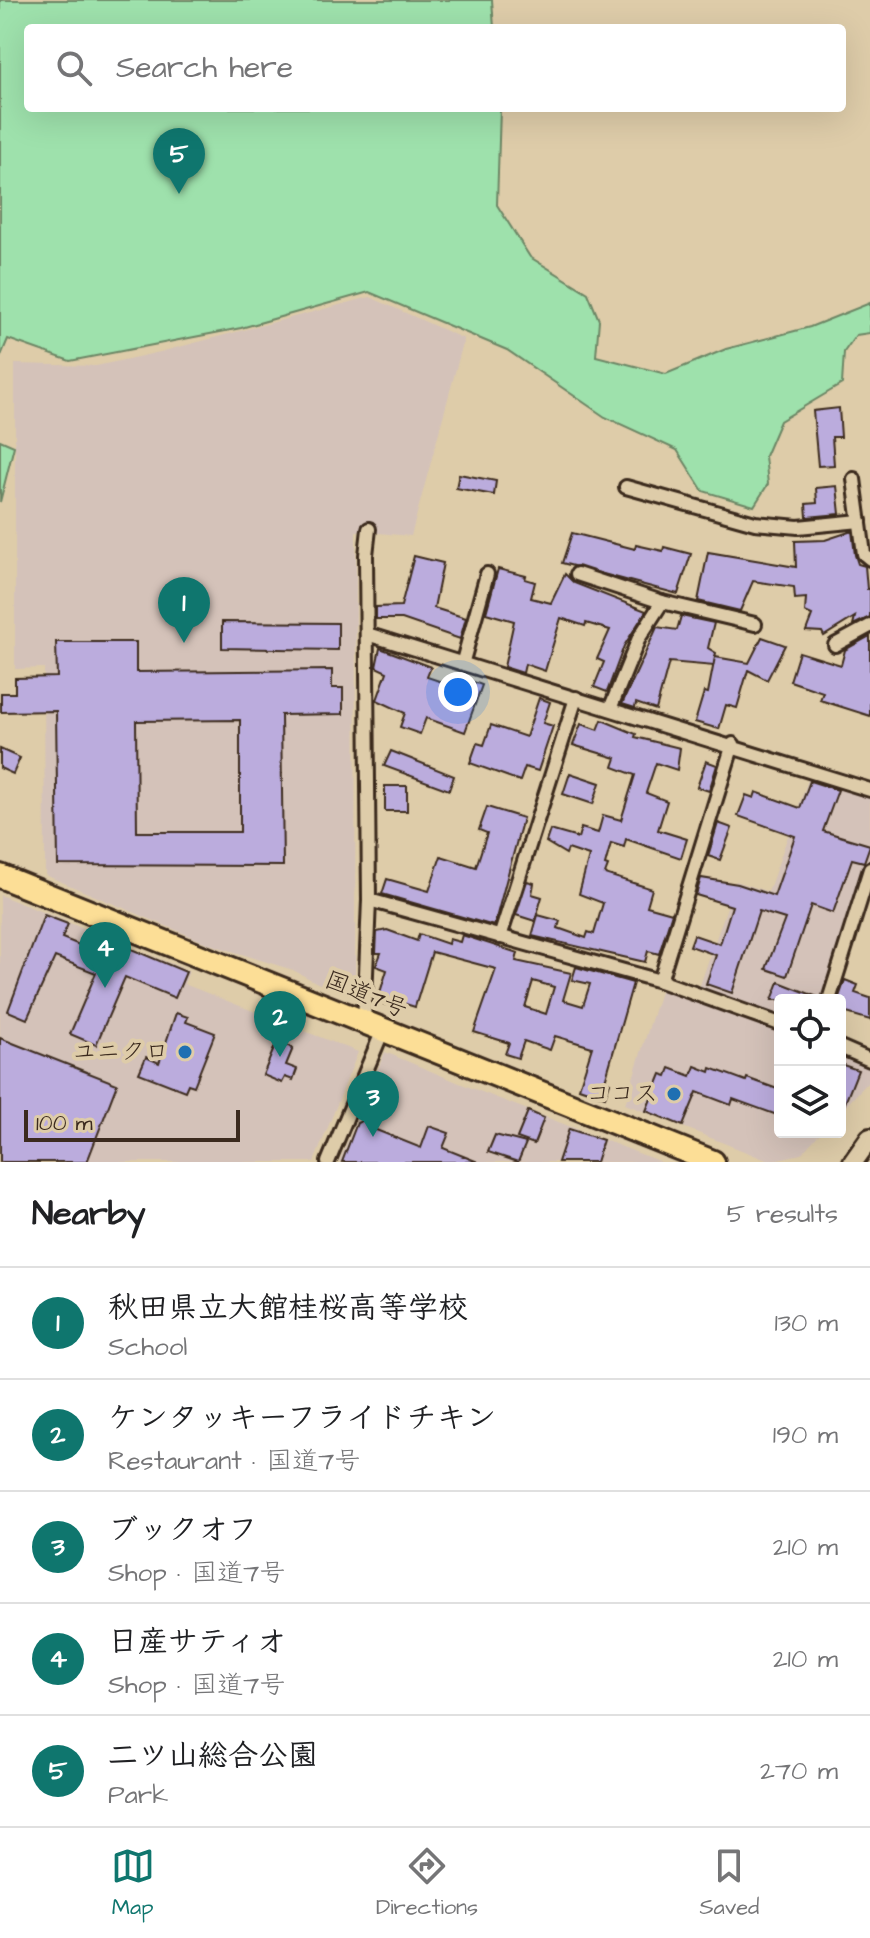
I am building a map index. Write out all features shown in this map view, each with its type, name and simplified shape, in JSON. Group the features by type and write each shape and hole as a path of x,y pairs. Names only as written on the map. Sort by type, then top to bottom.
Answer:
{"highway":[{"name":"国道7号","path":"0,876 685,1156 713,1162"}],"street":[{"path":"854,479 864,554 870,559"},
{"path":"626,487 755,523 798,527 860,521"},
{"path":"328,1162 374,1027 369,900 366,555 369,529"},
{"path":"463,661 487,574"},
{"path":"577,574 662,602 755,624"},
{"path":"610,709 639,638 662,602"},
{"path":"835,645 870,626"},
{"path":"367,634 733,744 870,790"},
{"path":"500,937 576,698"},
{"path":"660,981 733,744"},
{"path":"831,994 870,869"},
{"path":"369,900 660,981 774,1022"},
{"path":"846,1050 870,1060"},
{"path":"853,1162 870,1138"}],"shaded area":[{"path":"370,297 464,339 411,536 356,531 355,989 329,978 325,987 293,970 209,944 45,875 44,668 15,669 15,364 96,366"},
{"path":"809,777 870,798 870,859 826,994 774,994 774,1015 699,988 736,881 768,892"},
{"path":"0,895 189,971 184,984 358,1052 314,1162 0,1162"},
{"path":"662,985 774,1029 774,1138 816,1138 801,1154 769,1161 625,1104"},
{"path":"385,1052 469,1087 661,1162 339,1162"},
{"path":"846,1057 870,1067 870,1080 846,1106"}],"green space":[{"path":"0,0 492,0 494,24 24,24 24,112 500,112 497,205 530,257 588,293 599,320 596,356 666,374 726,349 810,327 870,303 870,333 856,335 844,352 842,384 780,421 765,456 768,484 754,506 703,491 677,450 605,417 507,350 369,292 241,328 70,361 8,339 0,358"},
{"path":"0,440 14,446 0,502"}],"building":[{"path":"839,408 841,437 832,437 834,465 818,466 813,411"},
{"path":"459,474 496,481 494,495 456,488"},
{"path":"837,486 840,514 807,517 806,504 817,503 816,488"},
{"path":"852,531 855,555 858,564 865,566 867,589 870,589 870,617 853,625 855,617 824,636 822,632 806,631 812,615 805,612 806,598 795,599 794,587 753,581 740,611 698,601 708,552 796,567 795,541 825,540"},
{"path":"572,533 635,549 636,545 663,551 664,547 691,554 678,594 562,563"},
{"path":"414,556 443,563 434,608 466,618 460,639 402,619 376,619 376,607 401,606"},
{"path":"498,569 526,576 525,579 535,582 531,598 551,603 565,574 574,583 646,611 624,646 607,692 594,687 604,662 597,659 610,630 586,623 585,626 561,618 545,671 525,664 523,673 504,667 514,621 486,613"},
{"path":"681,616 714,623 708,648 716,653 714,666 669,662 656,710 636,703 635,708 622,704 657,627 677,630"},
{"path":"222,622 338,623 338,650 222,648"},
{"path":"870,636 870,716 820,700 823,692 790,681 799,652 841,665 845,650"},
{"path":"762,637 785,645 767,680 748,670 737,708 726,705 719,729 695,722 704,692 708,693 715,657 749,663"},
{"path":"56,642 136,642 136,672 332,670 332,688 343,688 343,714 281,715 283,866 58,865 56,711 1,712 1,693 15,693 15,678 57,677","holes":["240,720 240,832 137,832 136,721"]},
{"path":"380,648 431,667 427,677 457,687 460,677 482,685 465,732 426,718 420,734 400,727 405,713 377,700 387,672 376,667"},
{"path":"539,698 550,702 543,723 553,726 538,771 525,767 520,781 470,763 477,743 484,745 491,725 526,737"},
{"path":"602,720 636,734 635,737 680,748 677,770 656,763 646,793 667,801 658,830 687,839 681,858 626,839 624,847 611,843 605,865 608,866 605,874 652,889 647,906 672,913 659,954 648,951 645,962 532,936 538,915 560,921 558,928 586,938 588,932 594,934 603,903 579,894 589,856 568,849 566,854 546,842 550,830 578,838 581,828 598,833 603,815 621,820 635,775 613,767 616,758 573,745 581,724 598,730"},
{"path":"0,749 20,758 13,774 0,768"},
{"path":"391,751 454,776 449,790 384,766"},
{"path":"706,761 717,765 709,791 697,787"},
{"path":"570,773 600,783 593,804 563,794"},
{"path":"810,781 838,790 823,831 870,845 864,862 852,859 833,913 811,905 787,976 766,969 785,919 759,911 732,993 706,984 716,955 690,946 694,935 720,944 732,906 696,895 701,878 738,884 774,896 795,836 738,816 746,795 754,798 756,792 800,808"},
{"path":"385,786 407,786 407,811 385,811"},
{"path":"487,807 523,818 494,926 382,894 387,879 429,891 441,856 476,867 487,833 479,830"},
{"path":"718,823 732,828 720,860 708,856"},
{"path":"527,881 534,883 532,894 542,897 535,921 516,915"},
{"path":"44,915 68,924 62,938 104,955 110,940 186,972 175,998 125,977 96,1045 70,1034 96,973 55,957 27,1019 8,1011"},
{"path":"387,930 417,941 419,934 448,944 449,939 460,942 462,935 518,953 516,961 571,973 563,1000 583,1006 590,984 572,980 576,967 633,983 605,1081 610,1083 605,1097 579,1088 592,1047 555,1036 550,1050 524,1041 518,1058 505,1054 509,1043 474,1032 496,969 432,952 415,1007 396,1001 394,1007 377,1002 387,970 376,966 381,953 376,953 377,932","holes":["533,981 554,987 546,1014 525,1007"]},
{"path":"845,980 858,985 855,993 870,998 870,1020 846,1013 846,994 840,994"},
{"path":"779,982 810,994 774,994"},
{"name":"ユニクロ","path":"176,1013 188,1017 186,1022 215,1033 194,1086 188,1084 185,1091 139,1073 146,1057 159,1063"},
{"path":"0,1038 117,1084 87,1162 0,1162"},
{"path":"277,1041 293,1048 286,1065 297,1069 293,1080 285,1077 282,1083 263,1075"},
{"path":"695,1066 710,1072 711,1068 774,1088 774,1114 733,1099 731,1105 697,1092 683,1126 646,1111 661,1074 667,1076 670,1068 691,1076"},
{"path":"846,1066 858,1070 846,1100"},
{"path":"528,1111 544,1118 534,1144 517,1138"},
{"path":"371,1117 376,1130 421,1148 429,1126 449,1133 443,1148 478,1162 342,1162 357,1123"},
{"path":"569,1129 603,1140 596,1162 558,1162"},
{"path":"495,1135 526,1143 518,1162 488,1152"}],"place":[{"name":"二ツ山総合公園","path":"179,194"},
{"name":"秋田県立大館桂桜高等学校","path":"184,643"},
{"name":"日産サティオ","path":"105,988"},
{"name":"ユニクロ","path":"185,1052"},
{"name":"ケンタッキーフライドチキン","path":"280,1057"},
{"name":"ココス","path":"674,1094"},
{"name":"ブックオフ","path":"373,1137"}]}
